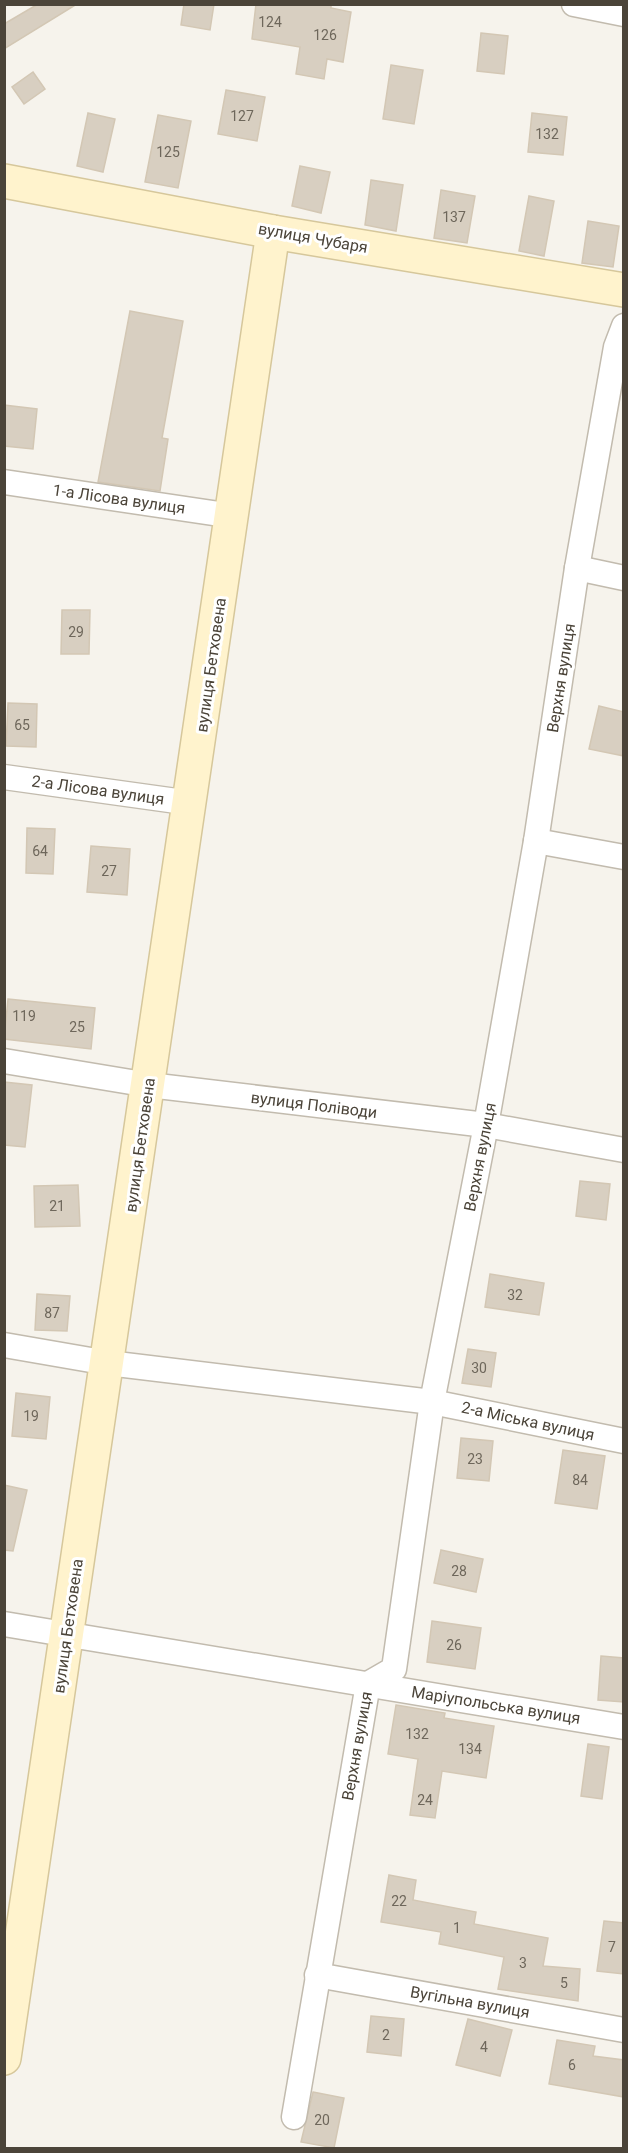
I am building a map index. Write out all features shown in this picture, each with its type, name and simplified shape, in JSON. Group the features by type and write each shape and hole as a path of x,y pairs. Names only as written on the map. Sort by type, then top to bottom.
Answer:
{"street":[{"path":"574,4 624,14"},
{"name":"вулиця Чубаря","path":"4,181 273,232 624,291"},
{"name":"вулиця Бетховена","path":"4,2058 14,1932 67,1634 191,803 273,232"},
{"name":"Верхня вулиця","path":"294,2117 368,1684 394,1669 432,1402 486,1125 536,841 577,568 616,348 624,326"},
{"name":"1-а Лісова вулиця","path":"4,482 233,516"},
{"path":"577,568 624,578"},
{"name":"2-а Лісова вулиця","path":"4,777 191,803"},
{"path":"536,841 624,857"},
{"name":"вулиця Поліводи","path":"4,1061 149,1085 486,1125 624,1150"},
{"path":"4,1345 108,1363"},
{"name":"2-а Міська вулиця","path":"108,1363 432,1402 624,1441"},
{"path":"4,1624 67,1634"},
{"name":"Маріупольська вулиця","path":"67,1634 624,1727"},
{"name":"Вугільна вулиця","path":"317,1975 624,2030"}],"building":[{"path":"38,4 77,4 4,49 4,24"},
{"path":"184,4 214,4 210,30 181,25"},
{"path":"256,4 331,4 331,8 351,12 343,62 327,59 324,79 296,74 300,47 252,39"},
{"path":"481,33 508,36 504,74 477,71"},
{"path":"391,65 423,70 414,124 383,119"},
{"path":"33,72 45,89 24,104 12,87"},
{"path":"226,90 265,97 257,141 218,134"},
{"path":"88,113 115,119 103,172 77,166"},
{"path":"532,113 567,117 563,155 528,152"},
{"path":"158,115 191,121 178,188 145,182"},
{"path":"300,166 330,172 321,213 292,206"},
{"path":"371,180 403,185 396,231 365,225"},
{"path":"441,190 475,196 467,243 434,238"},
{"path":"529,196 554,201 544,256 519,251"},
{"path":"588,221 619,226 613,267 582,263"},
{"path":"130,311 183,321 162,438 168,439 160,491 98,482"},
{"path":"4,405 37,409 33,449 4,446"},
{"path":"62,610 90,610 89,654 61,654"},
{"path":"8,703 37,704 36,747 6,746"},
{"path":"599,706 624,712 624,756 589,749"},
{"path":"27,828 55,829 53,874 26,873"},
{"path":"91,846 130,849 127,895 87,892"},
{"path":"8,999 95,1008 91,1049 4,1039"},
{"path":"4,1082 32,1085 25,1147 4,1145"},
{"path":"580,1181 610,1184 606,1220 576,1216"},
{"path":"78,1185 80,1226 35,1227 34,1186"},
{"path":"490,1274 544,1283 539,1315 485,1307"},
{"path":"37,1294 70,1296 67,1331 35,1330"},
{"path":"468,1349 496,1353 491,1387 462,1383"},
{"path":"16,1393 50,1397 46,1439 12,1436"},
{"path":"461,1438 493,1441 489,1481 457,1478"},
{"path":"563,1450 605,1456 597,1509 555,1503"},
{"path":"4,1485 27,1490 13,1551 4,1550"},
{"path":"441,1550 483,1559 476,1592 434,1583"},
{"path":"432,1621 481,1628 475,1669 427,1662"},
{"path":"601,1656 624,1658 624,1702 598,1700"},
{"path":"396,1705 445,1713 444,1718 494,1726 486,1778 442,1771 435,1818 410,1815 418,1759 388,1754"},
{"path":"588,1744 609,1747 602,1799 581,1796"},
{"path":"389,1875 416,1880 413,1900 476,1912 474,1924 548,1938 543,1966 580,1969 578,2001 498,1989 504,1957 439,1944 441,1932 381,1922"},
{"path":"604,1921 624,1923 624,1974 597,1971"},
{"path":"371,2016 404,2019 401,2056 367,2052"},
{"path":"468,2019 512,2030 500,2076 456,2065"},
{"path":"557,2040 595,2046 593,2056 624,2060 624,2097 549,2084"},
{"path":"313,2092 344,2098 334,2148 301,2142"}]}
